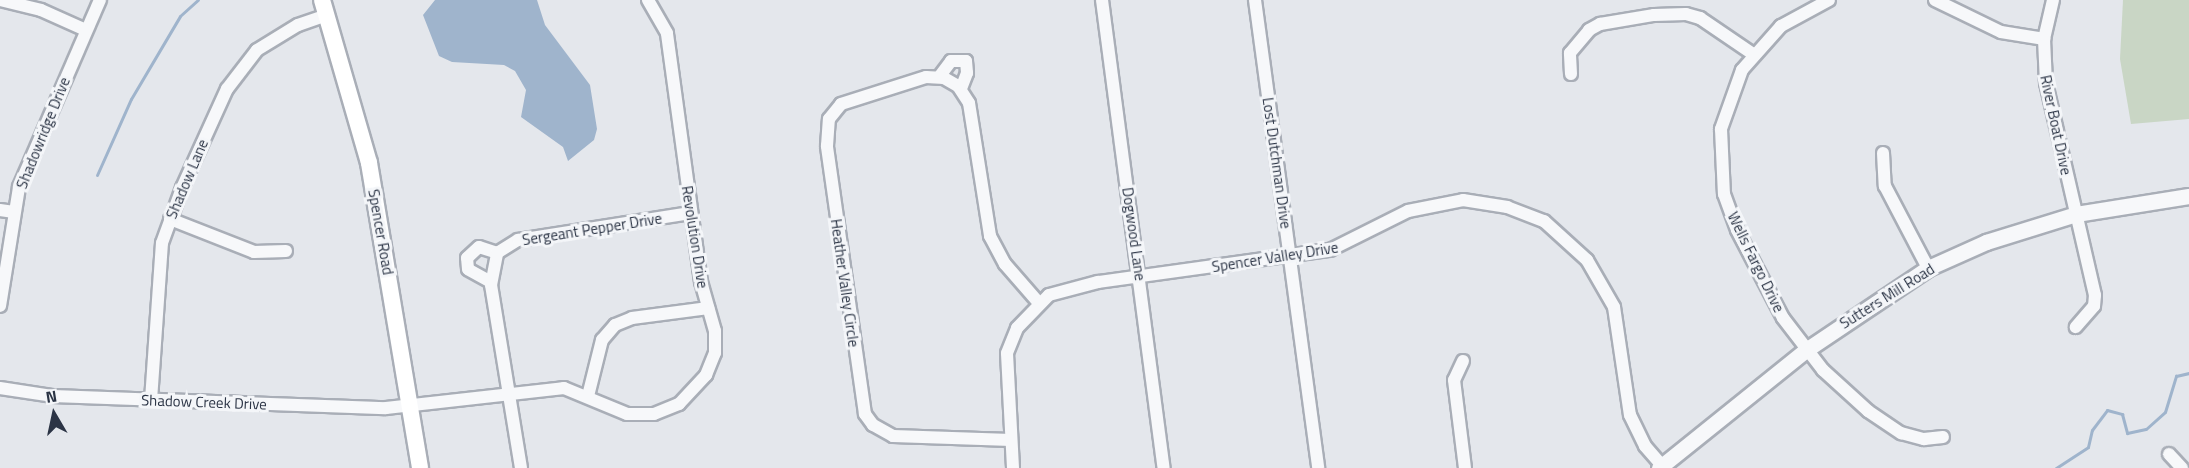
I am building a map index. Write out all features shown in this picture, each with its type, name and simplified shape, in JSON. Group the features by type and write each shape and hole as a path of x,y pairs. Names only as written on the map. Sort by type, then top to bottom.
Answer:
{"main road":[{"name":"Spencer Road","path":"324,8 369,163 420,468"}],"street":[{"path":"0,0 40,10 86,30"},
{"name":"Shadowridge Drive","path":"0,306 19,187 100,0"},
{"name":"Revolution Drive","path":"409,407 564,388 627,414 654,414 679,404 698,387 711,365 715,331 700,282 667,33 648,0"},
{"name":"Dogwood Lane","path":"1102,0 1164,468"},
{"name":"Lost Dutchman Drive","path":"1255,0 1318,468"},
{"name":"Wells Fargo Drive","path":"1829,0 1781,26 1754,54 1732,90 1721,129 1724,194 1757,269 1783,318 1806,350 1845,392 1893,428 1915,438 1943,437"},
{"path":"1935,0 2001,32 2044,39"},
{"name":"River Boat Drive","path":"2053,0 2044,39 2046,83 2095,295 2094,306 2076,327"},
{"name":"Shadow Lane","path":"151,400 158,266 170,219 227,89 241,68 278,35 324,8"},
{"path":"1571,74 1570,53 1589,30 1600,24 1654,15 1686,14 1700,18 1754,54"},
{"name":"Heather Valley Circle","path":"1011,440 892,436 873,425 861,402 827,146 829,119 841,104 851,98 939,77 951,61 966,61 967,73 961,89 969,103 990,237 1005,264 1039,303"},
{"path":"939,77 961,89"},
{"path":"1883,153 1885,186 1928,268"},
{"name":"Sutters Mill Road","path":"1661,467 1806,350 1928,268 1986,242 2076,214 2189,195"},
{"name":"Spencer Valley Drive","path":"1039,303 1073,287 1290,257 1345,245 1399,214 1445,202 1485,202 1544,221 1587,260 1610,295 1620,325 1630,415 1646,446 1661,467"},
{"path":"0,210 14,212"},
{"name":"Sergeant Pepper Drive","path":"491,282 468,269 466,258 479,247 497,253 524,239 691,213"},
{"path":"170,219 254,252 286,250"},
{"path":"497,253 491,282 521,468"},
{"path":"1013,468 1007,353 1017,328 1039,303"},
{"path":"588,396 602,340 615,324 632,318 708,308"},
{"path":"1463,361 1454,380 1465,468"},
{"name":"Shadow Creek Drive","path":"0,387 53,396 409,407"},
{"path":"2169,454 2181,468"}],"green space":[{"path":"2123,0 2189,0 2189,119 2131,124 2120,59"}],"water":[{"path":"435,0 537,0 545,25 590,85 597,129 594,140 568,161 563,147 521,117 526,90 515,71 504,65 452,62 439,56 423,15"}],"waterway":[{"path":"97,175 131,99 180,16 198,0"},
{"path":"2056,468 2088,447 2092,430 2107,410 2122,414 2127,433 2146,429 2165,412 2176,376 2189,373"}]}
